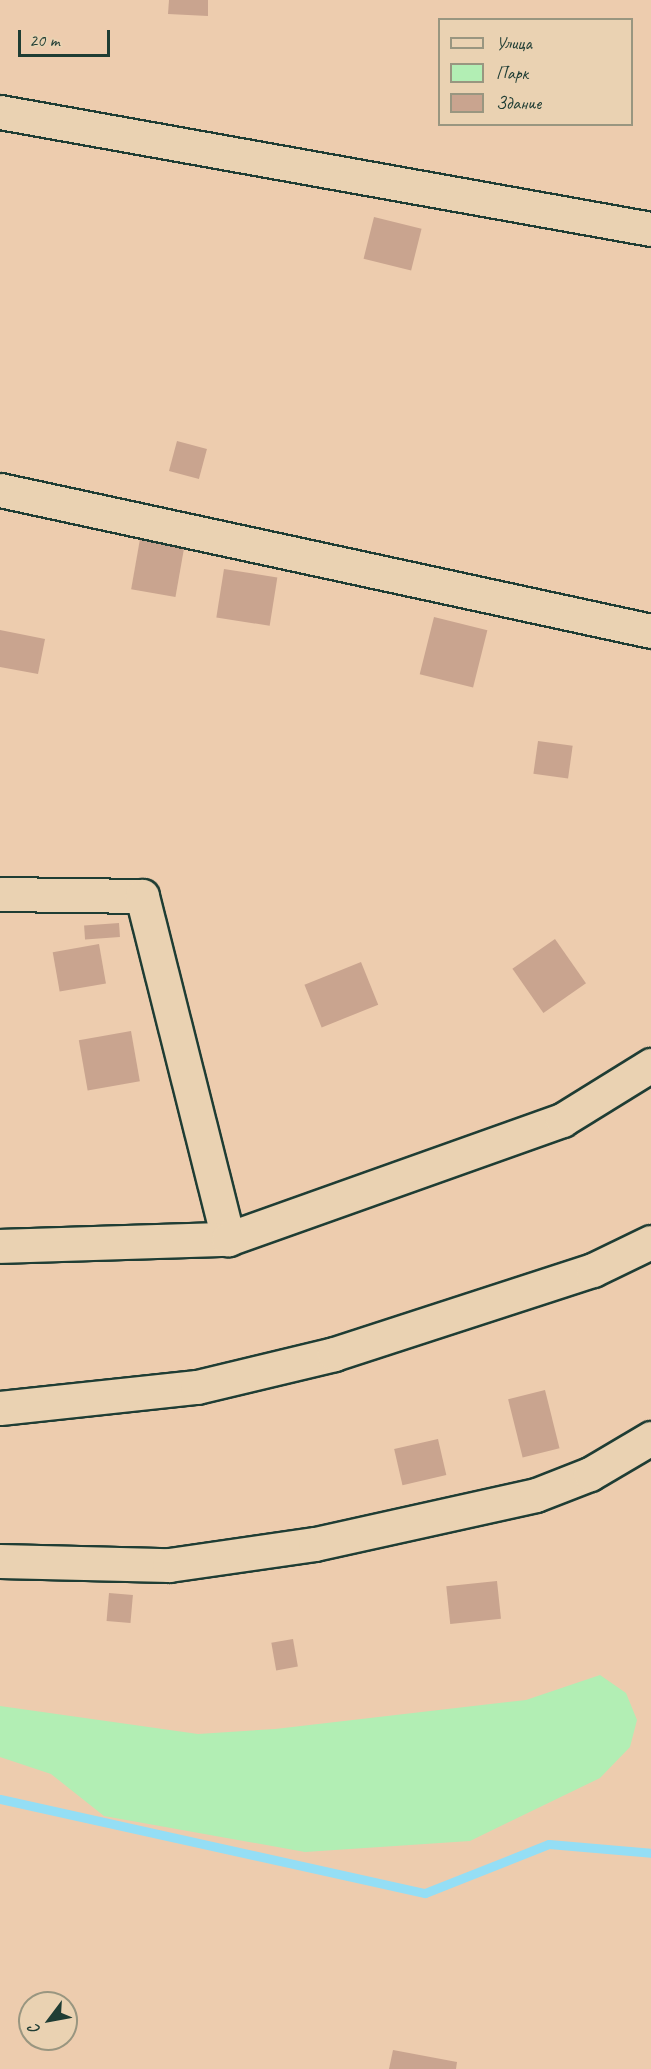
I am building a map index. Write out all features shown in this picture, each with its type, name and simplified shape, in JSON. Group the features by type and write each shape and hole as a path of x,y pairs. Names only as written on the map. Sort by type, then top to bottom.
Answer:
{"street":[{"path":"0,112 651,229"},
{"path":"0,490 651,632"},
{"path":"0,894 142,896 228,1239"},
{"path":"0,1246 228,1239 561,1120 651,1065"},
{"path":"0,1408 197,1387 334,1353 593,1270 651,1242"},
{"path":"0,1561 169,1565 315,1544 536,1494 590,1474 651,1438"}],"green space":[{"path":"600,1675 626,1693 637,1720 630,1747 600,1778 470,1841 305,1852 104,1816 51,1774 0,1757 0,1706 198,1734 275,1729 526,1700"}],"building":[{"path":"169,0 208,0 208,16 168,14"},
{"path":"374,217 422,229 411,271 364,259"},
{"path":"177,441 207,449 199,479 169,471"},
{"path":"140,539 184,547 175,597 131,589"},
{"path":"224,569 277,577 270,626 216,617"},
{"path":"434,617 487,630 473,688 420,674"},
{"path":"0,630 45,639 38,674 0,667"},
{"path":"538,741 573,746 568,779 533,774"},
{"path":"119,923 120,937 85,939 84,925"},
{"path":"555,939 586,983 543,1013 512,969"},
{"path":"99,944 106,983 60,992 53,952"},
{"path":"361,962 378,1005 322,1028 304,985"},
{"path":"131,1031 140,1081 88,1090 79,1040"},
{"path":"545,1390 560,1448 523,1457 508,1399"},
{"path":"438,1439 446,1475 402,1485 394,1449"},
{"path":"497,1581 501,1619 450,1624 446,1586"},
{"path":"109,1593 133,1595 130,1623 107,1621"},
{"path":"293,1639 298,1667 276,1670 271,1643"},
{"path":"393,2050 457,2062 456,2069 389,2069"}],"waterway":[{"path":"0,1799 425,1893 549,1844 651,1853"}]}
